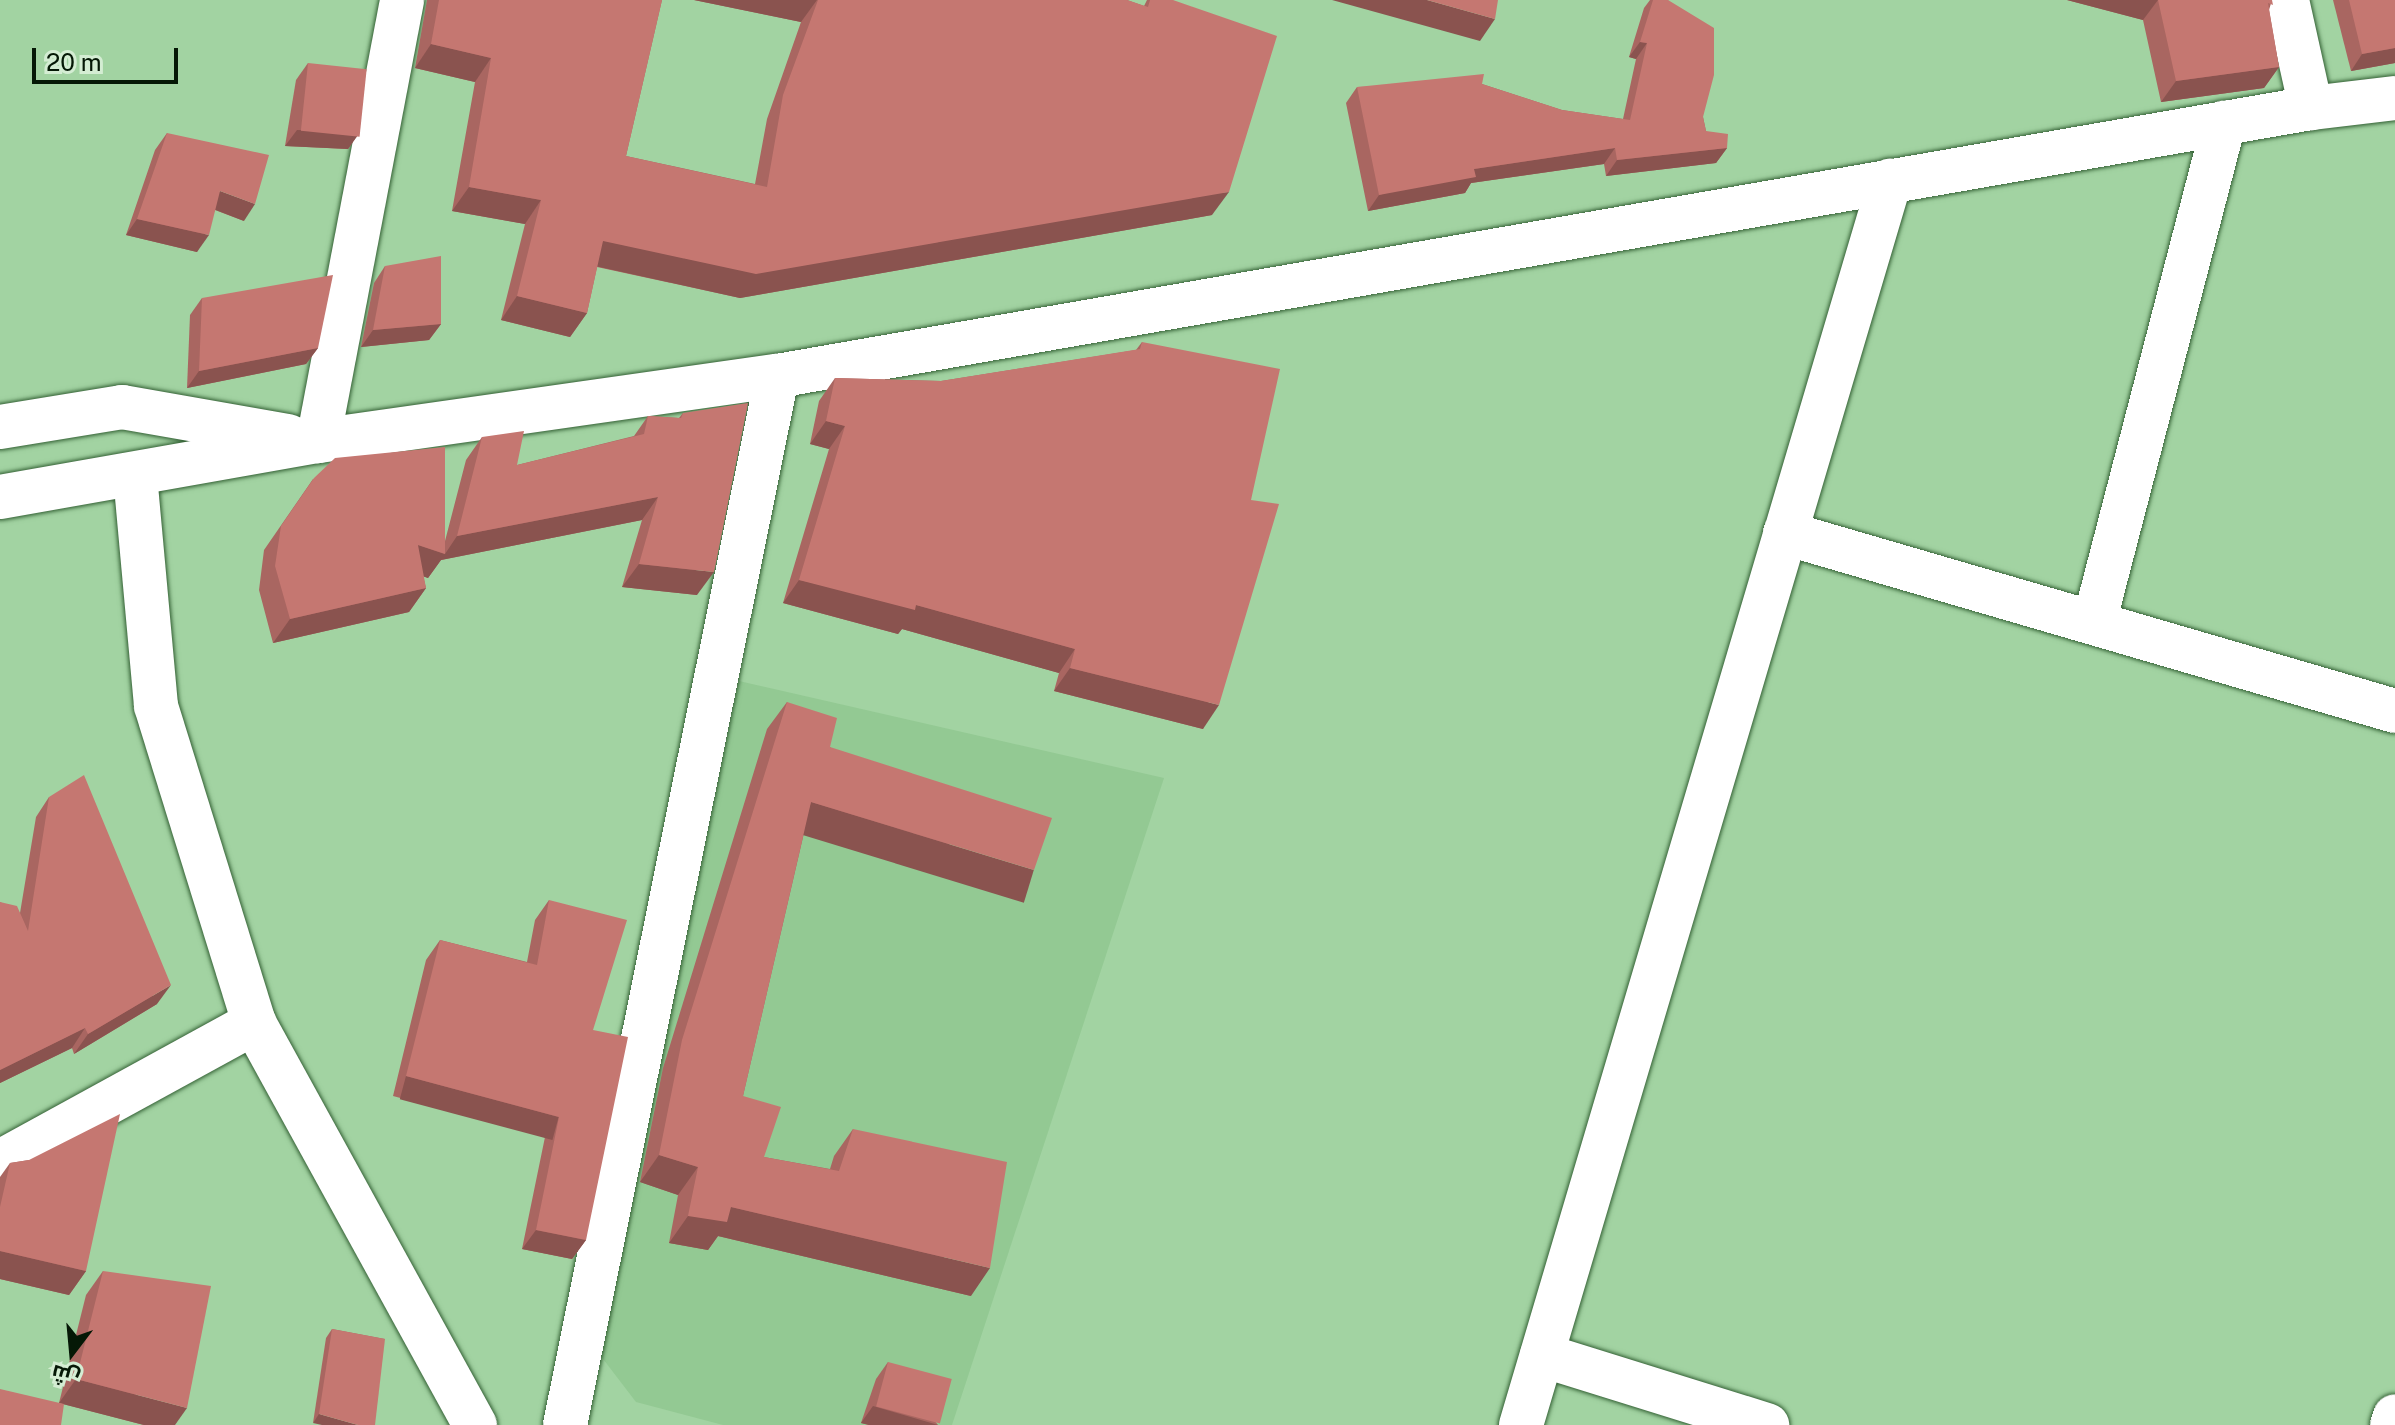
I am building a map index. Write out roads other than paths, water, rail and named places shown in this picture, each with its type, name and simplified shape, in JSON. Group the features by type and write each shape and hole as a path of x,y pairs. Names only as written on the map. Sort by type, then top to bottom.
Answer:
{"street":[{"path":"318,441 402,0"},
{"path":"2287,0 2311,108"},
{"path":"0,497 318,441 777,376 2311,108 2395,98"},
{"path":"2094,623 2224,123"},
{"path":"1521,1425 1890,181"},
{"path":"565,1425 777,376"},
{"path":"0,427 122,407 318,441"},
{"path":"135,475 156,706 254,1023 475,1425"},
{"path":"1785,533 2395,711"},
{"path":"0,1162 254,1023"},
{"path":"1542,1355 1767,1425"},
{"path":"2392,1425 2395,1416"}]}
